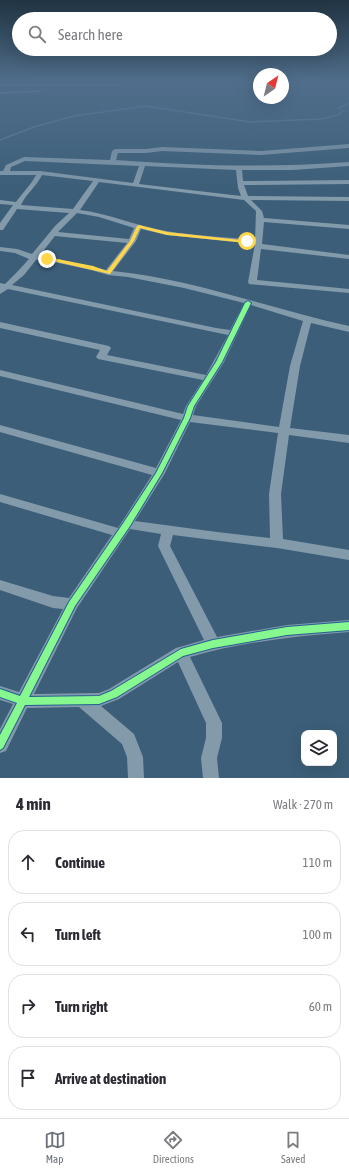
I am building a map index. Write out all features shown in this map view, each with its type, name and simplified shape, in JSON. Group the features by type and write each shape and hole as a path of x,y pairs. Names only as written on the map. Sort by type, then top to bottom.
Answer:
{"street":[{"path":"113,162 115,151 146,151 162,149 261,153 349,146"},
{"path":"3,172 8,166 24,159 239,168 293,168 349,164"},
{"path":"135,185 143,164"},
{"path":"239,168 245,198 259,211 261,220 257,244 257,261 252,282 349,291"},
{"path":"293,168 296,171 300,182"},
{"path":"3,172 40,173 245,198 349,199"},
{"path":"1,224 27,191 34,185 40,173"},
{"path":"2,288 34,258 58,228 75,211 98,180"},
{"path":"241,183 349,182"},
{"path":"0,202 107,216 167,233 349,256"},
{"path":"261,220 349,227"},
{"path":"108,273 132,241 139,226"},
{"path":"54,234 132,241"},
{"path":"0,249 17,251 34,258 40,256 93,268 108,273 128,274 184,286 272,308 308,320 349,329"},
{"path":"2,288 216,331 233,333"},
{"path":"0,745 72,604 159,473 187,418 191,406 218,362 248,303"},
{"path":"278,543 275,494 295,366 308,320"},
{"path":"0,325 106,348 102,357 207,378"},
{"path":"0,373 187,418 349,440"},
{"path":"0,428 159,473"},
{"path":"0,498 123,529 168,530 278,543 349,555"},
{"path":"168,530 164,546 213,644"},
{"path":"0,585 53,602 72,604"},
{"path":"0,693 23,701 99,700 114,694 181,653 213,644 287,631 349,626"},
{"path":"181,653 214,723 214,738 208,758 211,778"},
{"path":"83,701 128,739 135,757 136,778"}],"waterway":[{"path":"0,140 34,127 66,118"},
{"path":"226,118 250,122 324,118"}],"cycle path":[{"path":"0,745 72,604 127,524 159,473 187,418 191,406 219,362 248,303"},
{"path":"0,693 23,701 99,700 114,694 181,653 213,644 287,631 349,626"}],"route":[{"path":"47,259 93,268 108,273 132,241 139,226 167,233 247,241"}]}
